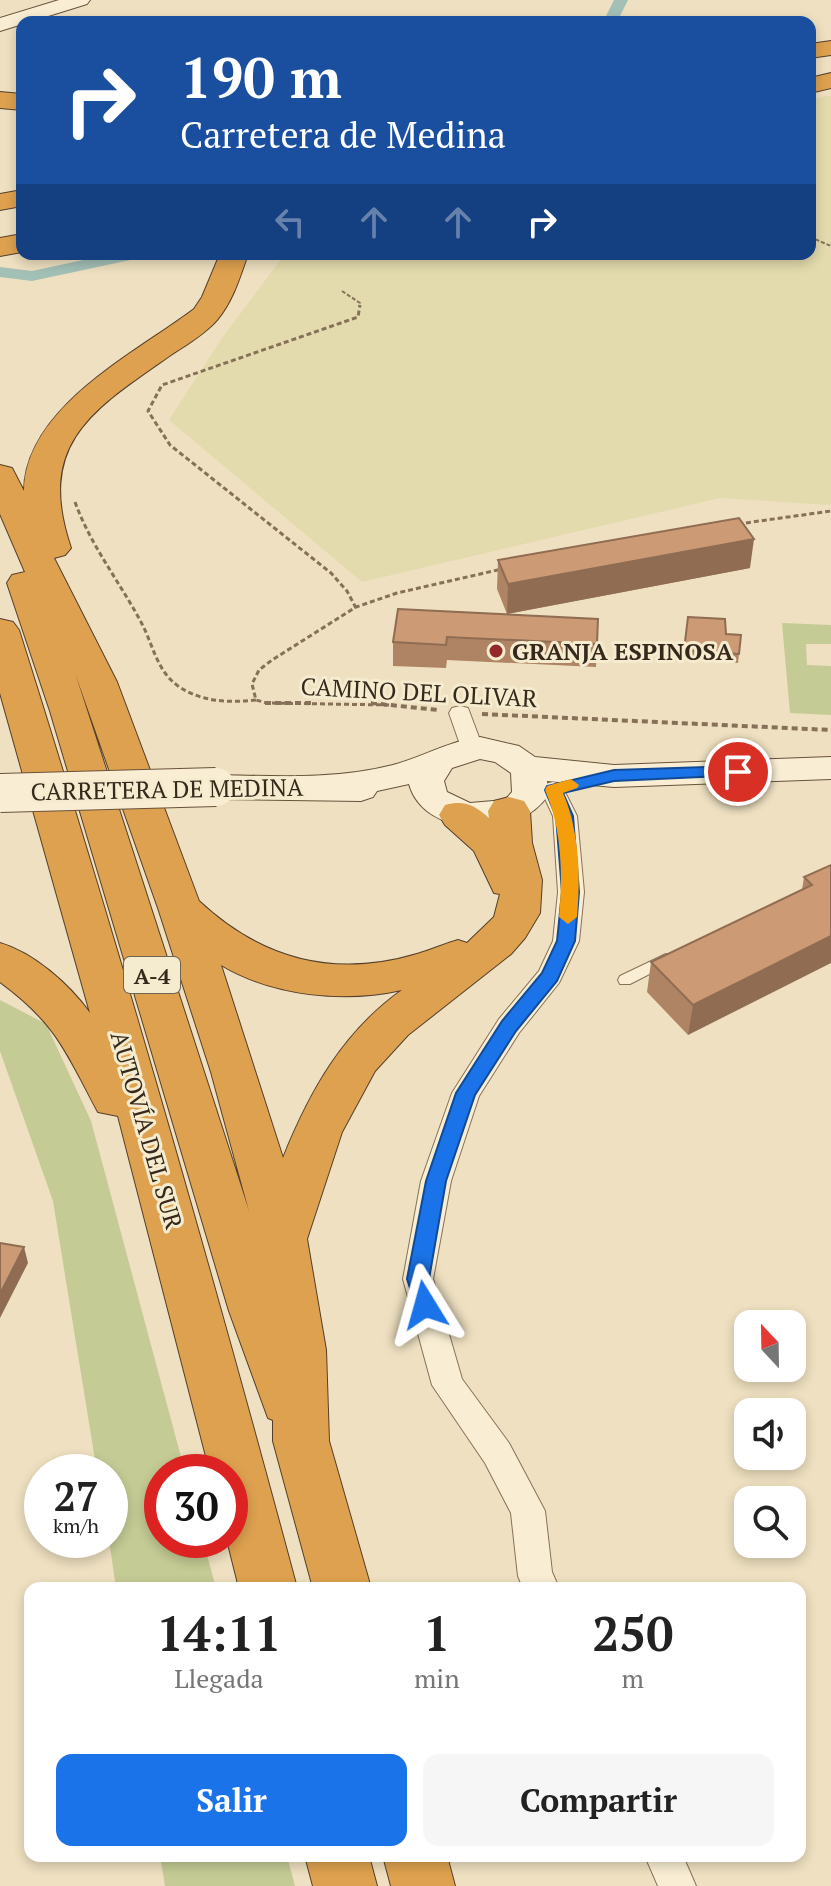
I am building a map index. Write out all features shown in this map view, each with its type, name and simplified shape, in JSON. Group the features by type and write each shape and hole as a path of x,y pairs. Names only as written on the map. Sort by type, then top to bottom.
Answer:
{"highway":[{"path":"73,627 71,600 45,522 41,492 44,464 56,440 74,416 100,392 205,315 221,290 232,260"},
{"path":"0,475 49,586 73,627 98,682 180,908 234,1072 282,1239 299,1350 301,1441"},
{"name":"AUTOVÍA DEL SUR","path":"0,511 79,741 255,1311 301,1441"},
{"name":"AUTOVÍA DEL SUR","path":"0,630 192,1288 266,1582"},
{"path":"282,1239 312,1145 332,1100 354,1065 379,1034 412,1004 495,943 517,916 522,880 512,846 528,801"},
{"path":"180,908 199,931 218,946 238,957 288,974 346,980 379,978 441,964 465,953 494,930 505,915 509,899 509,880 492,844 449,809"},
{"path":"0,959 46,992 71,1018 91,1047 115,1099 134,1177 192,1288"},
{"name":"A-4","path":"301,1441 340,1582"},
{"path":"339,1862 345,1886"},
{"path":"417,1862 423,1886"}],"main road":[{"path":"29,16 80,0"},
{"path":"335,786 377,781 455,754 502,752 525,767 614,776 831,768"},
{"path":"449,809 430,795 427,778 455,754"},
{"path":"525,767 531,785 528,801"},
{"path":"335,786 410,795 449,809 494,816 528,801 614,776"},
{"name":"CARRETERA DE MEDINA","path":"0,793 335,786"}],"street":[{"path":"455,754 460,713"},
{"path":"528,801 565,816 571,892 566,941 550,976 509,1026 466,1093 436,1181 418,1279 448,1385 497,1453 528,1511 535,1576 538,1582"},
{"path":"667,1862 677,1886"}],"lane":[{"path":"625,980 684,951"}],"path":[{"path":"342,291 360,303 358,317 162,385 148,411 170,445 331,573 347,591 356,608"},
{"path":"74,500 86,536 141,622 168,677 201,697 230,704 256,700"},
{"path":"737,524 831,511"},
{"name":"CAMINO DEL OLIVAR","path":"505,568 383,598 338,616 255,674 252,693 256,700 267,703 366,702 460,713 831,730"}],"shaded area":[{"path":"831,95 831,505 720,498 362,582 169,420 222,338 280,260 816,260 816,99"}],"green space":[{"path":"782,623 831,625 831,644 806,644 807,665 831,666 831,715 790,713"},
{"path":"0,1000 46,1024 91,1121 180,1454 144,1454 144,1558 208,1558 214,1582 115,1582 112,1558 128,1558 128,1454 94,1454 53,1201 0,1051"},
{"path":"161,1862 289,1862 295,1886 165,1886"}],"building":[{"path":"739,518 754,539 508,584 498,560"},
{"path":"398,609 598,619 597,644 447,637 446,645 393,642"},
{"path":"688,617 725,619 726,634 741,635 739,654 684,650"},
{"path":"831,865 831,936 693,1005 651,962 812,885 804,877"},
{"path":"0,1243 24,1247 0,1294"}],"waterway":[{"path":"613,16 621,0"},
{"path":"0,272 32,276 107,260"}],"slow traffic":[{"path":"568,917 571,892 565,816 553,790 571,785"}],"place":[{"name":"GRANJA ESPINOSA","path":"496,651"}],"route":[{"path":"425,1305 418,1279 436,1181 466,1093 509,1026 550,976 566,941 571,892 565,816 553,790 614,776 738,772"}]}
